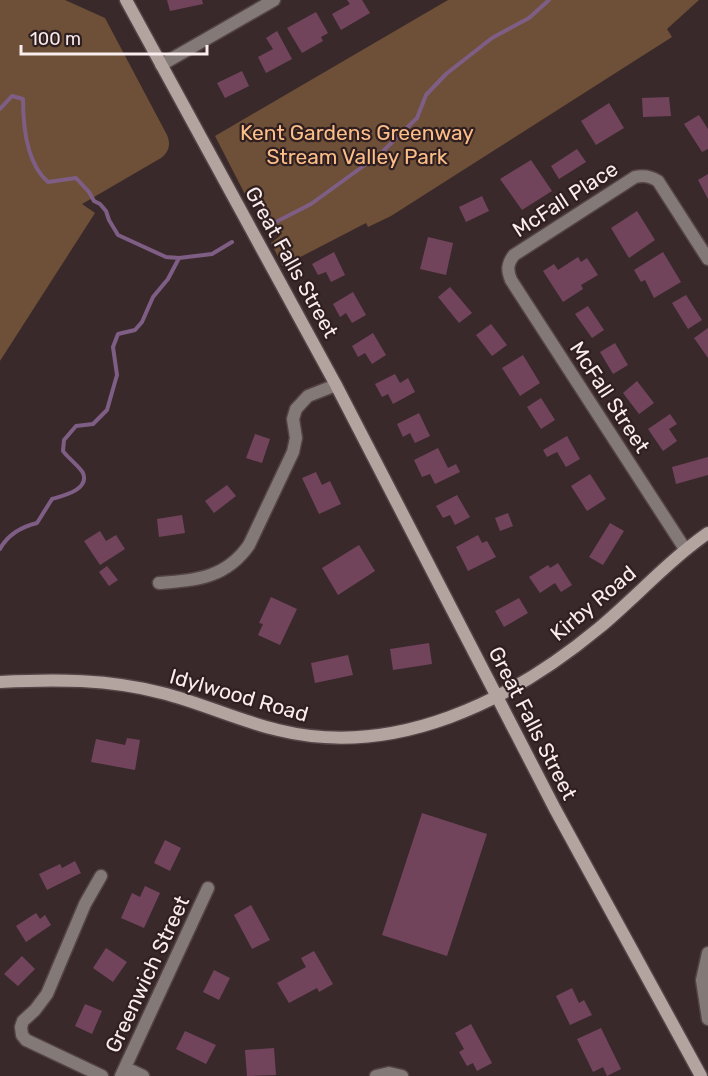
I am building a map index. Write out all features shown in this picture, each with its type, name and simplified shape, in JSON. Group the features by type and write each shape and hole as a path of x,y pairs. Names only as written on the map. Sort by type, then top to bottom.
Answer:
{"main road":[{"name":"Great Falls Street","path":"126,0 336,385 561,819 701,1076"},
{"name":"Kirby Road","path":"498,696 598,629 685,549 708,533"},
{"name":"Idylwood Road","path":"0,681 51,679 101,682 161,693 281,731 336,738 381,735 413,729 469,711 498,696"}],"street":[{"path":"161,65 274,0"},
{"name":"McFall Place","path":"503,264 635,177 649,172 658,181 708,259"},
{"name":"McFall Street","path":"503,264 511,280 685,549"},
{"path":"159,583 198,579 217,573 242,556 293,452 296,438 294,419 296,410 308,396 336,385"},
{"path":"101,876 86,904 47,994 21,1027 22,1035 26,1040 102,1076"},
{"name":"Greenwich Street","path":"124,1072 208,888"},
{"path":"708,953 702,980 708,1019"},
{"path":"124,1072 143,1076"},
{"path":"376,1076 389,1073 399,1075"}],"green space":[{"path":"0,0 65,0 105,18 167,135 169,145 161,158 82,204 95,213 0,361"},
{"name":"Kent Gardens Greenway Stream Valley Park","path":"448,0 699,0 667,29 672,37 391,216 368,227 366,223 283,266 271,243 280,236 259,198 249,202 215,136"}],"building":[{"path":"167,0 202,0 203,4 170,11"},
{"path":"347,0 362,0 370,13 341,30 332,14 350,4"},
{"path":"316,12 328,33 321,37 323,41 302,53 287,28"},
{"path":"277,31 292,59 266,73 258,57 273,49 266,38"},
{"path":"242,71 249,86 225,98 217,83"},
{"path":"669,97 671,116 643,117 642,98"},
{"path":"609,103 624,128 596,145 581,121"},
{"path":"699,115 708,129 708,149 702,152 684,124"},
{"path":"577,149 586,162 559,179 551,166"},
{"path":"531,160 552,191 522,210 500,179"},
{"path":"708,174 708,199 698,180"},
{"path":"482,196 489,211 466,222 459,207"},
{"path":"637,211 655,240 629,258 611,228"},
{"path":"428,237 453,243 446,275 420,269"},
{"path":"334,252 345,275 331,282 326,272 318,275 312,264"},
{"path":"663,252 681,282 654,298 645,280 641,282 634,270"},
{"path":"578,257 581,262 587,258 598,275 581,285 583,289 563,302 543,271 554,264 558,270"},
{"path":"450,287 472,313 459,323 438,297"},
{"path":"353,292 366,315 352,323 346,313 340,317 333,304"},
{"path":"686,295 702,320 688,329 672,303"},
{"path":"588,306 604,330 592,338 575,314"},
{"path":"491,324 507,345 492,356 476,335"},
{"path":"708,328 708,358 694,338"},
{"path":"373,333 386,355 372,364 365,353 358,357 352,346"},
{"path":"615,343 628,365 613,374 600,352"},
{"path":"523,355 540,383 520,396 502,368"},
{"path":"395,374 400,383 408,378 415,392 393,404 388,394 382,397 375,384"},
{"path":"637,381 654,403 639,414 623,393"},
{"path":"541,398 555,420 541,429 527,407"},
{"path":"419,413 430,436 415,443 410,433 403,437 397,424"},
{"path":"670,414 677,424 669,429 677,441 663,451 648,429"},
{"path":"255,434 270,439 262,463 246,458"},
{"path":"567,436 580,459 566,467 557,452 547,457 543,450"},
{"path":"438,448 448,468 456,464 460,472 435,484 430,474 422,477 414,460"},
{"path":"708,457 708,475 676,484 672,467"},
{"path":"316,472 322,485 330,481 341,504 319,514 302,478"},
{"path":"590,474 606,499 587,511 571,486"},
{"path":"227,485 236,496 214,513 205,501"},
{"path":"457,495 470,517 455,525 450,515 443,518 436,506"},
{"path":"508,513 513,526 500,531 495,518"},
{"path":"182,515 185,533 159,537 157,519"},
{"path":"610,523 624,531 603,565 589,557"},
{"path":"100,531 106,541 116,535 125,549 100,565 84,541"},
{"path":"478,535 482,543 487,541 496,557 468,571 456,547"},
{"path":"359,545 375,571 338,595 322,568"},
{"path":"558,563 572,585 561,592 555,583 540,593 529,577 548,565 550,568"},
{"path":"107,566 118,580 109,586 99,572"},
{"path":"271,597 297,609 280,645 258,635 263,624 259,623"},
{"path":"519,598 528,613 504,627 495,611"},
{"path":"429,643 432,664 393,670 390,649"},
{"path":"348,655 353,675 315,683 311,663"},
{"path":"127,738 140,740 135,770 91,762 96,739 125,745"},
{"path":"422,813 487,834 447,956 382,935"},
{"path":"165,840 181,848 170,871 154,863"},
{"path":"75,861 81,873 47,890 39,874 60,864 62,868"},
{"path":"145,886 160,893 144,928 121,918 132,893 140,897"},
{"path":"251,905 270,940 252,949 234,915"},
{"path":"36,913 40,919 45,915 51,925 26,942 16,926"},
{"path":"106,948 127,962 113,982 93,968"},
{"path":"314,951 333,984 319,992 317,988 289,1003 277,983 306,967 301,958"},
{"path":"22,956 35,969 18,986 4,974"},
{"path":"214,970 230,978 219,1000 203,992"},
{"path":"572,988 579,1003 584,1000 592,1015 570,1025 556,996"},
{"path":"85,1004 102,1011 92,1034 75,1026"},
{"path":"471,1024 492,1063 477,1071 473,1063 467,1066 459,1052 464,1049 455,1033"},
{"path":"601,1028 621,1069 607,1076 603,1067 593,1072 577,1039"},
{"path":"185,1031 216,1045 206,1064 176,1049"},
{"path":"274,1048 276,1075 247,1076 245,1050"}],"waterway":[{"path":"268,226 311,204 380,154 417,118 426,95 446,74 492,38 529,18 549,0"},
{"path":"0,109 12,96 23,99 27,144 30,155 41,174 48,182 76,178 94,201 106,211 118,235 166,257 179,258 212,254 232,242"},
{"path":"0,549 16,532 37,523 52,499 68,494 83,484 83,473 63,451 64,440 76,426 93,424 107,410 117,375 113,347 118,334 135,330 142,322 153,297 168,279 179,258"}]}
